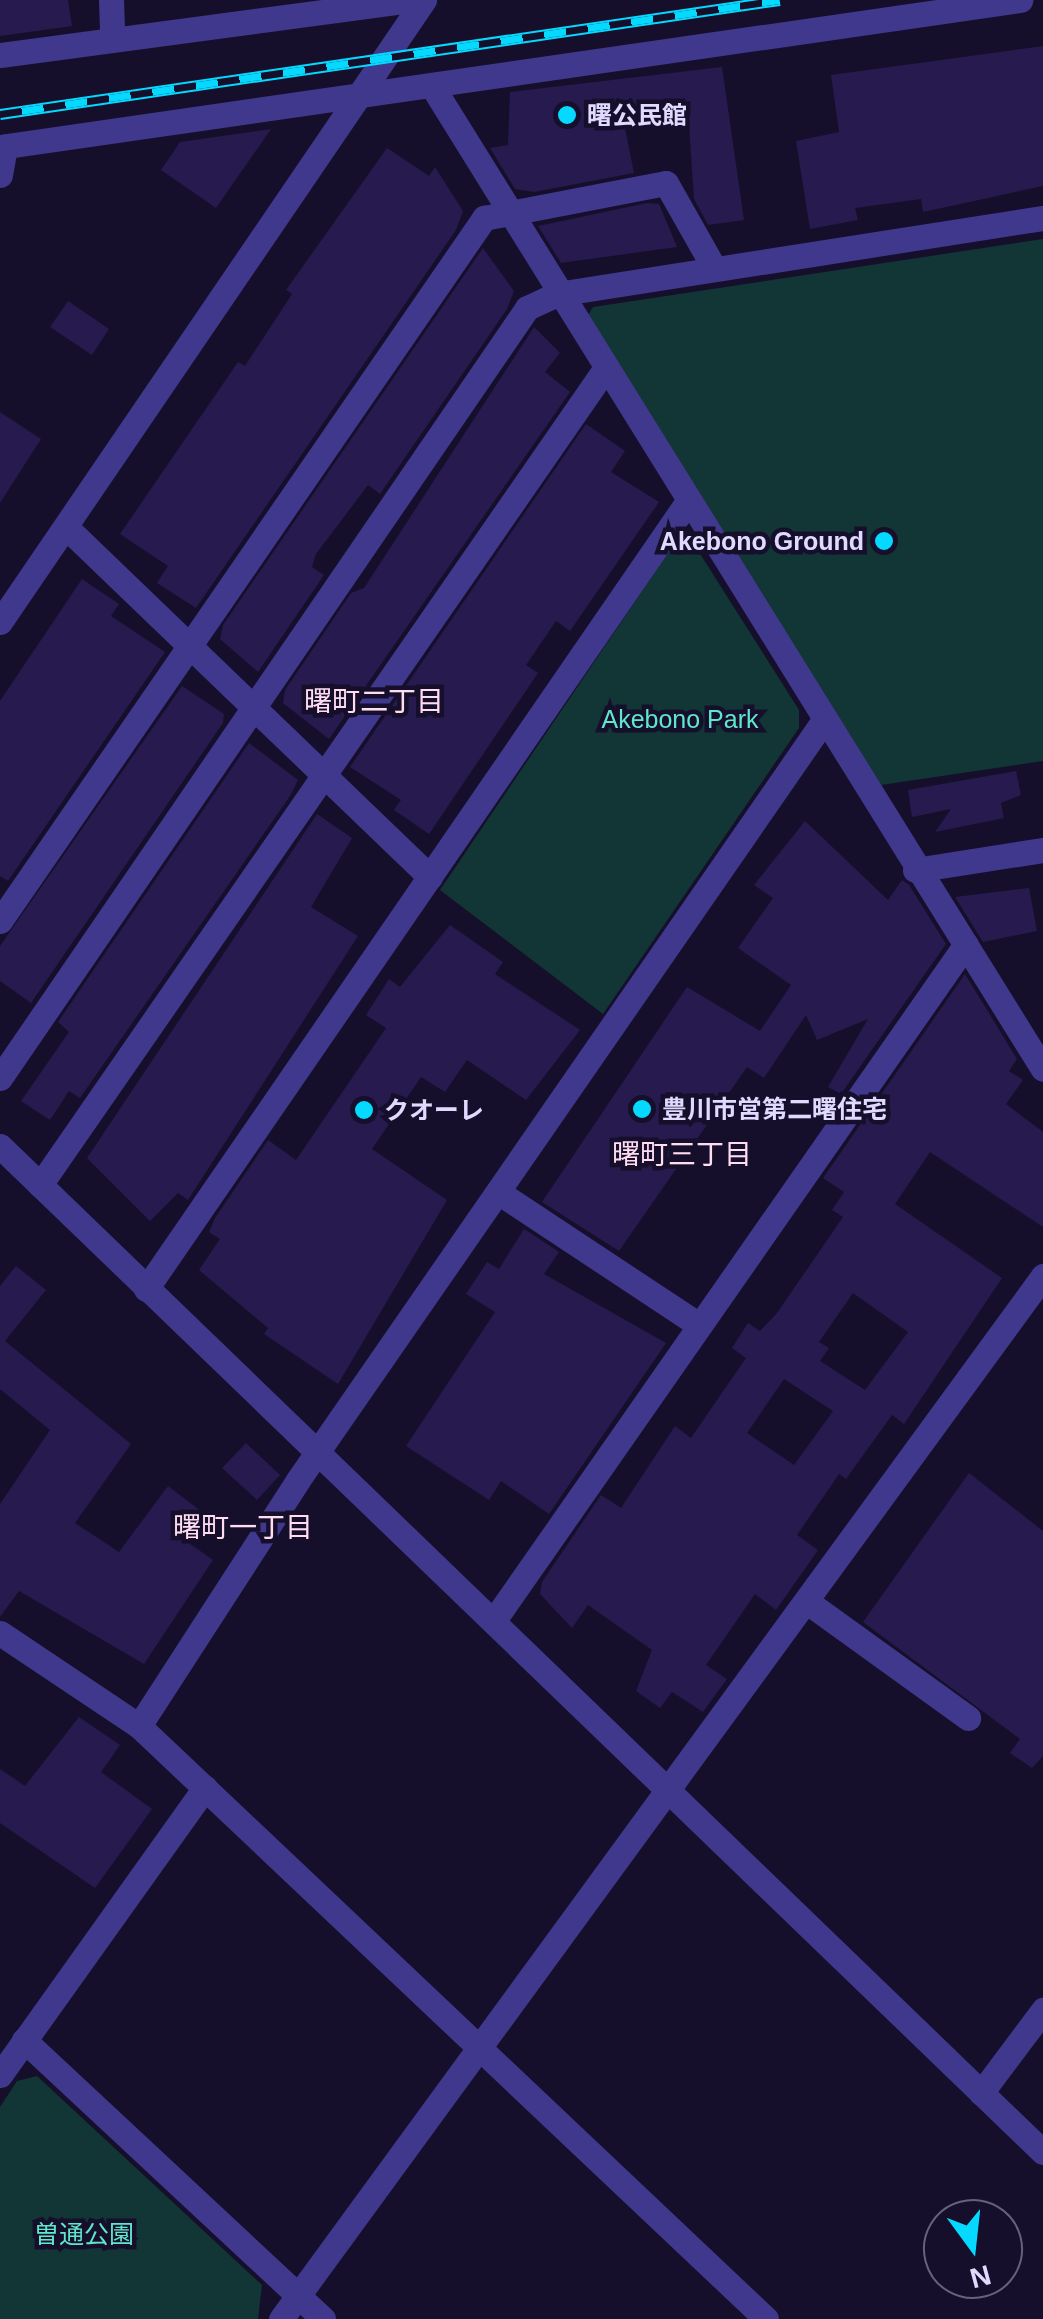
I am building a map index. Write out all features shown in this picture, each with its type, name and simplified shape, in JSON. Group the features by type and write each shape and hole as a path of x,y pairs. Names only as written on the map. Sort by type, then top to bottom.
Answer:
{"street":[{"path":"0,55 412,0"},
{"path":"0,622 372,87 424,0"},
{"path":"0,175 2,147 328,102 372,87 432,86 1020,0"},
{"path":"112,38 113,1"},
{"path":"432,86 822,724 1043,1068"},
{"path":"0,921 484,218 666,183 714,268"},
{"path":"0,1078 527,308 557,294 1043,218"},
{"path":"40,1185 323,770 604,372"},
{"path":"146,1289 686,504"},
{"path":"66,527 430,877"},
{"path":"139,1726 320,1450 822,724"},
{"path":"916,870 1043,850"},
{"path":"497,1616 966,944"},
{"path":"0,1146 146,1289 497,1616 1043,2152"},
{"path":"498,1192 699,1325"},
{"path":"280,2319 1043,1276"},
{"path":"806,1601 968,1718"},
{"path":"0,1633 139,1726 766,2319"},
{"path":"0,2075 205,1788"},
{"path":"982,2093 1043,2010"},
{"path":"24,2040 323,2319"}],"green space":[{"name":"Akebono Ground","path":"1043,239 1043,761 881,785 585,320 593,307"},
{"name":"Akebono Park","path":"690,538 799,710 799,728 603,1014 440,890 676,541"},
{"name":"曽通公園","path":"37,2076 262,2285 258,2319 0,2319 0,2107 17,2081"}],"building":[{"path":"0,0 68,0 72,26 0,36"},
{"path":"1043,46 1043,186 923,212 921,199 855,208 858,220 810,229 796,141 839,132 831,75"},
{"path":"722,67 744,220 708,225 694,199 688,110 624,123 634,173 534,192 515,189 490,148 508,145 510,92"},
{"path":"271,129 216,208 161,170 180,142"},
{"path":"387,148 429,176 435,167 463,211 456,230 196,608 157,583 168,566 120,534 238,362 245,366 292,294 286,290"},
{"path":"647,203 659,204 677,247 561,263 538,226"},
{"path":"483,248 514,291 507,309 380,494 368,485 316,554 312,567 324,575 258,672 220,639 223,625"},
{"path":"68,301 109,329 92,355 50,327"},
{"path":"534,327 560,353 545,372 570,392 329,739 283,703 285,690 351,593 364,588"},
{"path":"0,412 41,439 0,503"},
{"path":"586,424 625,451 611,472 659,502 570,631 556,621 526,665 538,673 429,834 394,810 401,800 350,767"},
{"path":"82,579 119,604 111,616 165,652 8,881 0,876 0,701"},
{"path":"182,686 224,714 223,723 31,1003 0,981 0,946"},
{"path":"249,743 298,780 290,796 80,1098 69,1091 50,1120 21,1101 69,1032 58,1022"},
{"path":"1016,771 1021,795 1001,803 1004,818 935,832 951,809 912,817 908,790"},
{"path":"317,814 352,838 311,907 358,936 188,1200 178,1193 150,1221 87,1158"},
{"path":"805,821 888,900 902,880 909,885 946,944 841,1094 828,1087 868,1019 817,1040 806,1015 764,1078 747,1067 619,1251 542,1202 687,987 760,1031 791,985 738,948 773,898 754,885"},
{"path":"1029,888 1037,931 983,942 955,897"},
{"path":"450,925 503,962 495,974 580,1030 526,1100 467,1060 445,1092 421,1077 372,1149 447,1200 338,1384 264,1334 268,1328 199,1270 220,1239 209,1232 215,1218 268,1140 296,1160 386,1028 366,1015 389,979 400,987"},
{"path":"965,974 1017,1059 1009,1071 1023,1080 1006,1104 1043,1132 1043,1227 930,1152 895,1204 1002,1278 904,1424 892,1415 846,1479 839,1474 797,1535 818,1550 776,1610 755,1594 706,1665 727,1679 703,1712 672,1692 660,1708 636,1691 652,1650 588,1605 572,1628 540,1594 542,1582 601,1495 621,1508 675,1426 691,1438 746,1358 732,1348 748,1323 760,1331 777,1313 843,1217 832,1210 844,1192 823,1178","holes":["853,1293 908,1332 865,1390 820,1361 829,1348 819,1342","784,1379 833,1411 794,1465 747,1433"]},
{"path":"524,1229 559,1252 544,1274 666,1343 549,1514 501,1481 489,1500 406,1446 495,1312 466,1294 487,1262 499,1269"},
{"path":"16,1266 46,1290 5,1341 131,1444 75,1523 119,1552 168,1486 206,1515 186,1541 213,1560 144,1664 19,1591 0,1617 0,1504 50,1430 0,1389 0,1286"},
{"path":"246,1443 280,1475 257,1500 222,1468"},
{"path":"969,1473 1043,1531 1043,1756 1032,1768 1010,1753 1020,1739 863,1622"},
{"path":"79,1717 120,1745 101,1772 152,1809 95,1888 0,1823 0,1769 25,1786"}],"railway":[{"path":"0,114 780,0"}],"place":[{"name":"曙公民館","path":"567,115"},
{"name":"Akebono Ground","path":"884,541"},
{"name":"豊川市営第二曙住宅","path":"642,1109"},
{"name":"クオーレ","path":"364,1110"}],"district":[{"name":"曙町二丁目","path":"374,702"},
{"name":"曙町三丁目","path":"682,1155"},
{"name":"曙町一丁目","path":"243,1528"}]}
